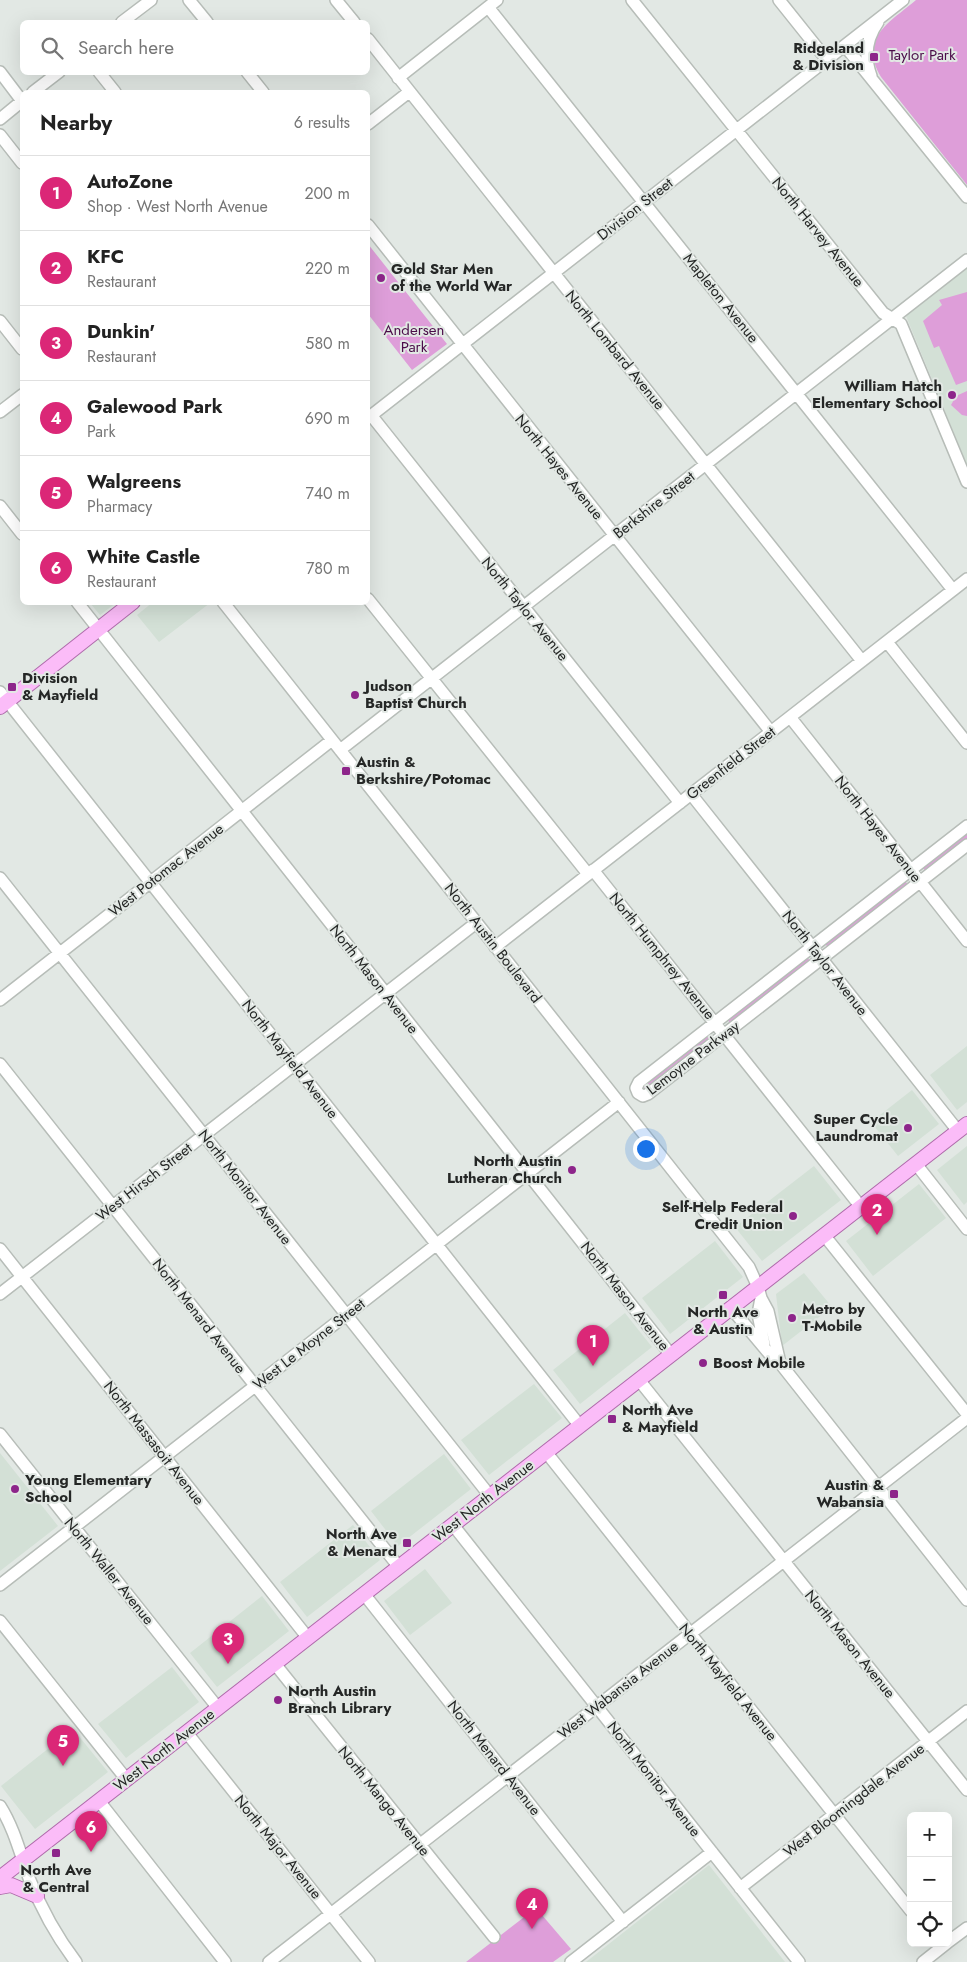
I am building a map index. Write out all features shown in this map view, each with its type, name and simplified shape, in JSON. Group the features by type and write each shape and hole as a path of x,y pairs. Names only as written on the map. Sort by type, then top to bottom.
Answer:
{"main road":[{"path":"2,700 129,605"},
{"name":"West North Avenue","path":"0,1878 731,1308 759,1293 824,1235 963,1127"},
{"path":"0,1887 12,1885 37,1896"}],"street":[{"path":"189,0 205,20"},
{"path":"336,0 352,20"},
{"name":"North Harvey Avenue","path":"632,0 883,313 901,324 967,482"},
{"path":"779,0 827,60"},
{"name":"Division Street","path":"370,415 846,46 901,1"},
{"path":"124,20 145,2"},
{"path":"398,78 492,3"},
{"name":"Mapleton Avenue","path":"492,3 645,202 953,590"},
{"path":"873,80 866,54 873,28 882,17"},
{"name":"North Lombard Avenue","path":"370,42 862,661"},
{"path":"846,46 967,197"},
{"path":"0,72 20,98"},
{"path":"36,90 54,75"},
{"path":"101,75 113,90"},
{"path":"249,75 261,90"},
{"path":"370,122 409,92"},
{"path":"0,118 20,103"},
{"path":"0,135 20,160"},
{"name":"North Hayes Avenue","path":"370,228 771,732"},
{"name":"Berkshire Street","path":"340,750 967,260"},
{"path":"0,321 20,346"},
{"path":"0,412 20,397"},
{"name":"North Taylor Avenue","path":"370,417 680,803"},
{"path":"0,506 20,531"},
{"name":"Greenfield Street","path":"496,947 967,579"},
{"name":"North Humphrey Avenue","path":"370,602 724,1035 861,1207"},
{"name":"North Mason Avenue","path":"78,605 671,1355"},
{"name":"North Austin Boulevard","path":"225,605 749,1267 768,1311 780,1363"},
{"path":"887,642 967,742"},
{"name":"North Mayfield Avenue","path":"2,700 150,882 580,1426"},
{"name":"North Hayes Avenue","path":"790,717 967,941"},
{"name":"West Potomac Avenue","path":"0,1000 332,740"},
{"name":"North Taylor Avenue","path":"691,794 812,947 963,1127"},
{"name":"Lemoyne Parkway","path":"967,826 639,1082 636,1088 638,1094 643,1096 648,1094 967,845"},
{"name":"North Monitor Avenue","path":"0,878 490,1496"},
{"name":"West Hirsch Street","path":"0,1294 476,923"},
{"name":"North Menard Avenue","path":"0,1064 399,1567"},
{"name":"West Le Moyne Street","path":"0,1585 619,1102"},
{"path":"916,1164 967,1229"},
{"path":"824,1235 967,1416"},
{"name":"North Massasoit Avenue","path":"0,1249 308,1638"},
{"path":"759,1293 758,1314 765,1348"},
{"path":"731,1308 780,1363 967,1600"},
{"name":"North Mason Avenue","path":"639,1380 967,1790"},
{"name":"West Wabansia Avenue","path":"269,1962 967,1416"},
{"name":"North Waller Avenue","path":"0,1434 218,1708"},
{"name":"North Mayfield Avenue","path":"546,1452 907,1906"},
{"name":"North Monitor Avenue","path":"452,1525 799,1962"},
{"name":"North Menard Avenue","path":"364,1594 623,1922"},
{"path":"0,1620 126,1780"},
{"name":"North Mango Avenue","path":"275,1664 494,1937"},
{"name":"West Bloomingdale Avenue","path":"740,1888 967,1711"},
{"name":"North Major Avenue","path":"186,1733 369,1962"},
{"path":"99,1801 225,1962"},
{"path":"0,1806 11,1826 37,1896 50,1924 76,1962"},
{"path":"571,1962 712,1852"},
{"path":"952,1938 967,1928"},
{"path":"923,1962 940,1947"}],"shaded area":[{"name":"William Hatch Elementary School","path":"967,267 967,465 906,316"},
{"path":"92,605 113,605 100,615"},
{"path":"149,605 207,605 159,642 137,615"},
{"path":"967,1046 967,1102 957,1110 930,1075"},
{"path":"912,1090 939,1124 898,1156 871,1122"},
{"path":"967,1146 967,1202 964,1205 937,1170"},
{"path":"814,1166 841,1200 762,1261 735,1227"},
{"path":"919,1184 946,1218 873,1276 846,1241"},
{"path":"715,1241 743,1277 670,1334 642,1298"},
{"path":"804,1273 832,1307 782,1346 776,1294"},
{"path":"625,1313 652,1347 580,1404 553,1370"},
{"path":"534,1384 562,1418 489,1475 461,1440"},
{"name":"Young Elementary School","path":"0,1453 58,1526 0,1571"},
{"path":"444,1454 471,1489 398,1546 371,1511"},
{"path":"353,1525 380,1560 307,1617 280,1582"},
{"path":"425,1569 452,1603 410,1635 384,1601"},
{"path":"262,1596 289,1631 217,1687 190,1653"},
{"path":"172,1667 199,1702 126,1758 98,1724"},
{"path":"73,1729 108,1772 35,1829 1,1786"},
{"path":"709,1865 785,1962 586,1962"}],"green space":[{"name":"Taylor Park","path":"916,0 967,0 967,185 881,77 875,63 873,52 880,32"},
{"name":"Andersen Park","path":"370,247 447,344 412,370 370,317"},
{"path":"967,292 967,381 956,385 939,346 934,348 923,321 942,305 939,300"},
{"path":"967,391 967,416 962,415 951,405 956,396"},
{"path":"967,832 967,843 928,874 922,867"},
{"path":"904,880 910,887 830,949 824,943"},
{"path":"807,957 812,964 732,1026 727,1019"},
{"path":"709,1033 714,1040 647,1092 642,1090 642,1085"},
{"path":"536,1908 571,1949 553,1962 466,1962"}],"place":[{"name":"Ridgeland & Division","path":"874,57"},
{"name":"Gold Star Men of the World War","path":"381,278"},
{"name":"William Hatch Elementary School","path":"952,395"},
{"name":"Division & Mayfield","path":"12,687"},
{"name":"Judson Baptist Church","path":"355,695"},
{"name":"Austin & Berkshire/Potomac","path":"346,771"},
{"name":"Super Cycle Laundromat","path":"908,1128"},
{"name":"North Austin Lutheran Church","path":"572,1170"},
{"name":"Self-Help Federal Credit Union","path":"793,1216"},
{"name":"KFC","path":"877,1235"},
{"name":"North Ave & Austin","path":"723,1295"},
{"name":"Metro by T-Mobile","path":"792,1318"},
{"name":"Boost Mobile","path":"703,1363"},
{"name":"AutoZone","path":"593,1366"},
{"name":"North Ave & Mayfield","path":"612,1419"},
{"name":"Young Elementary School","path":"15,1489"},
{"name":"Austin & Wabansia","path":"894,1494"},
{"name":"North Ave & Menard","path":"407,1543"},
{"name":"Dunkin'","path":"228,1664"},
{"name":"North Austin Branch Library","path":"278,1700"},
{"name":"Walgreens","path":"63,1766"},
{"name":"White Castle","path":"91,1852"},
{"name":"North Ave & Central","path":"56,1853"},
{"name":"Galewood Park","path":"532,1929"}]}
